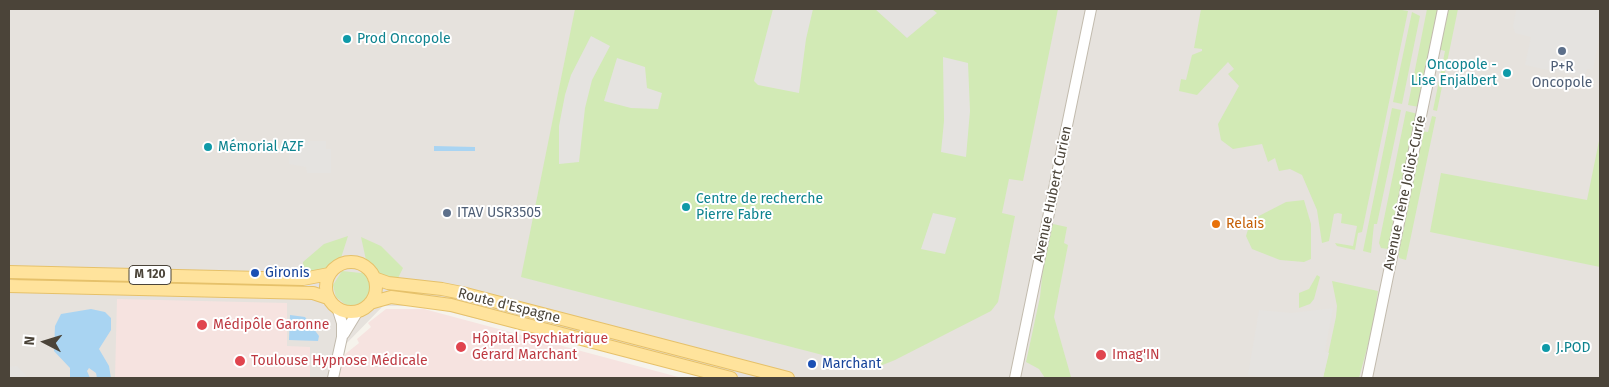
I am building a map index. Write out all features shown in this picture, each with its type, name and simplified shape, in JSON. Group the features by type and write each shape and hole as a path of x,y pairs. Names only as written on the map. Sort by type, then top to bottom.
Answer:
{"main road":[{"path":"356,262 370,270 374,278 375,294 370,303 358,311 349,312 332,302 326,286 329,274 340,264 356,262"},
{"name":"M 120","path":"9,272 303,279 329,274"},
{"name":"Route d'Espagne","path":"374,278 388,283 456,292 788,378"},
{"name":"M 120","path":"9,286 314,293 332,302"},
{"name":"Route d'Espagne","path":"370,303 391,297 451,305 722,377 732,378"}],"street":[{"name":"Avenue Hubert Curien","path":"1015,378 1091,9"},
{"name":"Avenue Irène Joliot-Curie","path":"1367,378 1443,9"},
{"path":"332,302 342,323 342,337 333,378"},
{"path":"342,337 358,311"}],"shaded area":[{"path":"9,9 1600,9 1600,378 716,378 425,306 383,306 344,346 334,378 9,378"},
{"path":"773,9 813,9 806,39 799,93 758,85 754,81"},
{"path":"875,9 932,9 937,13 907,38"},
{"name":"P+R Oncopole","path":"1511,9 1600,9 1600,35 1593,70 1587,69 1585,78 1525,65 1531,37 1515,33 1513,26 1516,10"},
{"path":"591,36 610,46 592,80 585,108 579,162 559,164 559,126 565,95 571,75"},
{"path":"943,57 968,63 970,111 966,157 941,152 944,121"},
{"path":"617,58 645,67 647,88 662,93 658,109 631,108 604,101"},
{"path":"295,141 326,141 326,149 331,149 331,173 307,173 306,167 289,164 289,147 295,147"},
{"path":"933,213 956,218 945,254 921,249"},
{"name":"Médipôle Garonne","path":"117,299 287,303 287,346 310,347 310,378 115,378"},
{"path":"1333,308 1325,351 1329,353 1323,378 1263,378 1248,375 1259,310 1292,313"},
{"name":"Hôpital Psychiatrique Gérard Marchant","path":"386,309 424,309 682,378 339,378 344,355 359,343 357,339 371,327 368,323"},
{"path":"17,366 29,378 9,378 9,367"}],"green space":[{"path":"575,9 1058,9 1023,181 1009,179 1002,213 1015,216 998,302 991,311 895,360 880,366 869,367 521,277"},
{"path":"1201,9 1396,9 1408,11 1362,232 1358,233 1355,250 1337,246 1335,243 1353,246 1357,226 1341,223 1342,214 1338,213 1334,214 1329,241 1322,243 1317,210 1302,175 1290,169 1279,171 1275,158 1268,162 1262,144 1233,149 1221,140 1218,124 1239,86 1228,74 1234,69 1228,62 1197,95 1179,91 1181,79 1186,80 1192,55 1202,51 1202,49 1194,48"},
{"path":"1427,9 1439,9 1419,107 1408,105"},
{"path":"1446,9 1458,9 1437,111 1433,110 1445,51 1438,49"},
{"path":"1412,12 1420,16 1402,104 1393,102"},
{"path":"1392,108 1401,110 1377,224 1374,224 1371,253 1363,251"},
{"path":"1406,111 1418,114 1388,249 1381,248 1379,243"},
{"path":"1432,116 1436,117 1406,260 1399,258 1398,249 1421,131 1428,132"},
{"path":"1600,136 1600,267 1430,232 1441,173 1587,200"},
{"path":"1304,200 1311,224 1311,259 1304,262 1280,260 1252,249 1246,236 1250,223 1255,218 1286,202"},
{"path":"1053,224 1067,227 1064,243 1068,245 1054,317 1071,377 1078,378 1045,378 1039,369 1026,362 1040,297 1044,258"},
{"path":"348,236 341,258 325,271 304,275 303,262 324,244"},
{"path":"361,237 381,246 403,268 397,280 379,274 366,260"},
{"path":"342,271 361,273 363,271 370,280 370,292 363,302 352,306 346,305 336,297 333,285"},
{"path":"1317,275 1320,277 1314,299 1310,304 1299,308 1299,293 1309,289"},
{"path":"1332,281 1378,291 1373,326 1359,378 1323,378 1336,317 1337,306"}],"water":[{"path":"434,146 475,147 475,151 434,151"},
{"path":"91,309 105,312 111,318 111,330 99,349 109,366 111,378 97,378 96,373 89,368 87,371 90,378 70,378 70,368 54,351 55,326 61,314"},
{"path":"290,315 305,317 319,336 318,341 289,340"}],"place":[{"name":"Prod Oncopole","path":"347,39"},
{"name":"P+R Oncopole","path":"1562,51"},
{"name":"Oncopole - Lise Enjalbert","path":"1507,73"},
{"name":"Mémorial AZF","path":"208,147"},
{"name":"Centre de recherche Pierre Fabre","path":"686,207"},
{"name":"ITAV USR3505","path":"447,213"},
{"name":"Relais","path":"1216,224"},
{"name":"Gironis","path":"255,273"},
{"name":"Médipôle Garonne","path":"202,325"},
{"name":"Hôpital Psychiatrique Gérard Marchant","path":"461,347"},
{"name":"J.POD","path":"1546,348"},
{"name":"Imag'IN","path":"1101,355"},
{"name":"Toulouse Hypnose Médicale","path":"240,361"},
{"name":"Marchant","path":"812,364"}]}
